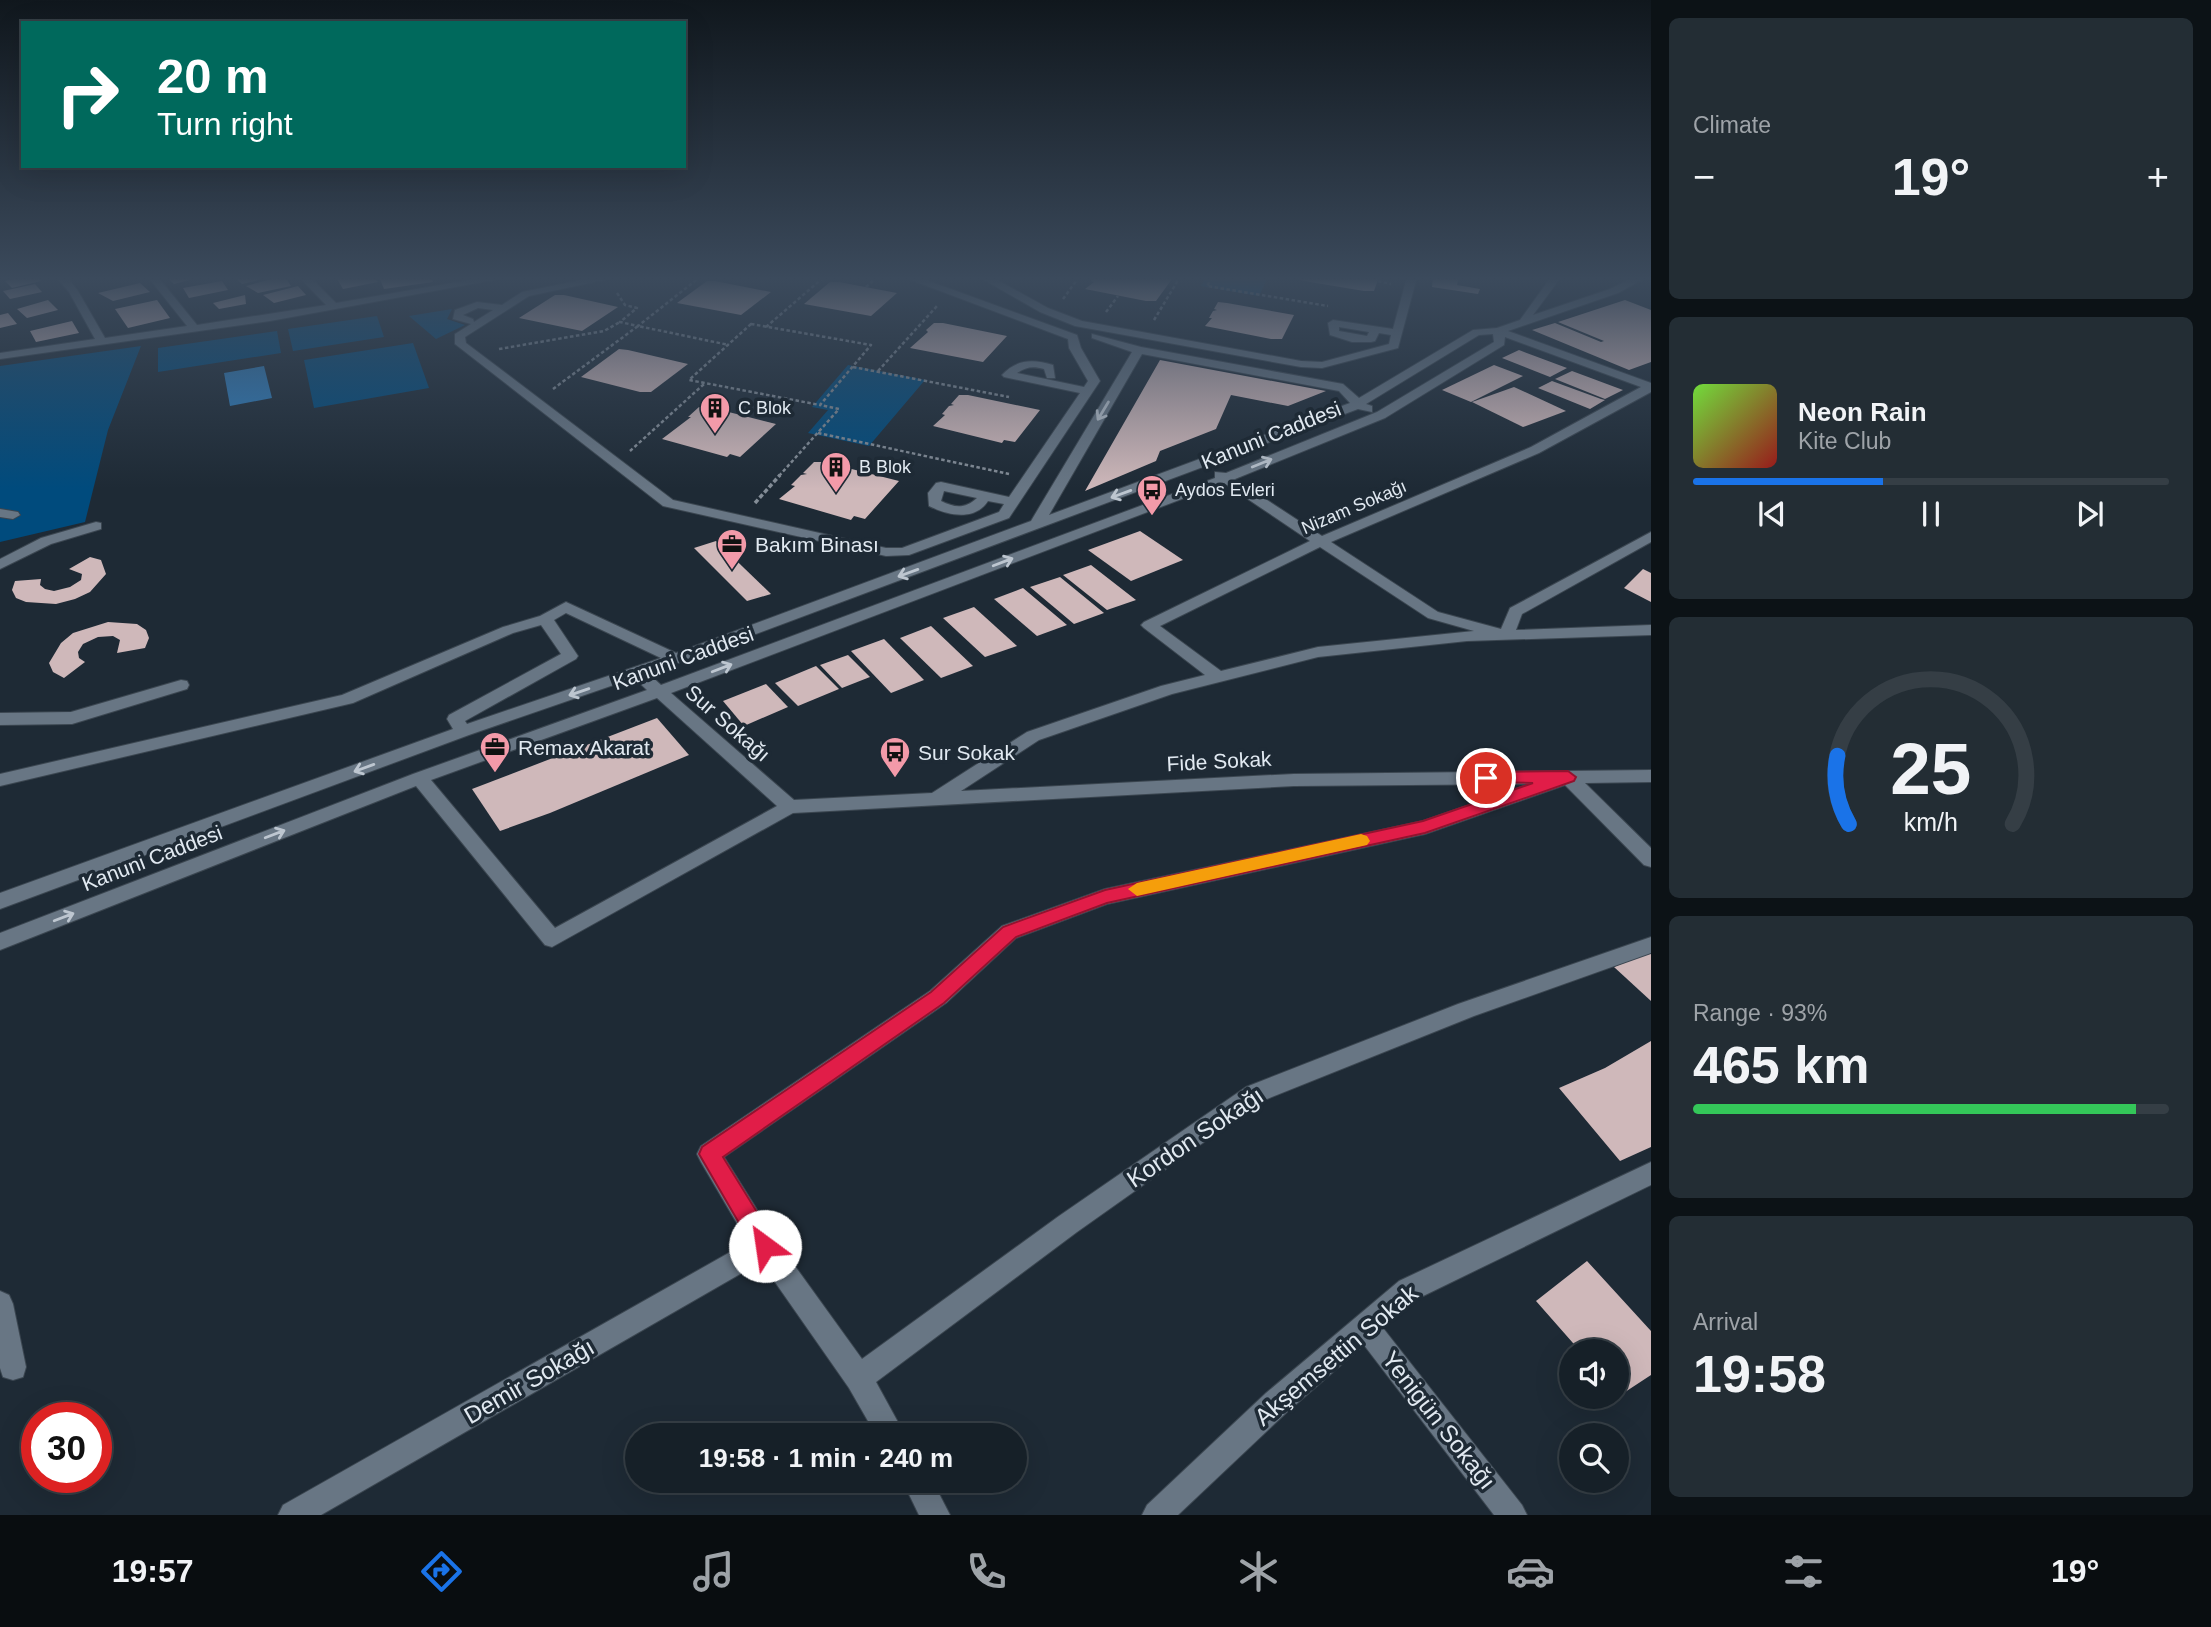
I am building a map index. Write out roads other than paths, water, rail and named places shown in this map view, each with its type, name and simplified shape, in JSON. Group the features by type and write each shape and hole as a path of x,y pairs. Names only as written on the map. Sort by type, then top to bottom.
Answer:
{"street":[{"path":"0,356 60,348"},
{"path":"466,348 668,503 886,552 904,552 1004,515 1094,381 1075,348"},
{"path":"1096,348 1343,388 1358,404"},
{"path":"1210,348 1301,364 1322,365 1391,348"},
{"name":"Kanuni Caddesi","path":"0,901 463,731 675,659 1202,464 1358,404 1451,348"},
{"name":"Kanuni Caddesi","path":"0,942 419,778 658,692 1226,478 1381,415 1492,348"},
{"path":"1544,348 1651,387"},
{"path":"1035,525 1136,355"},
{"path":"1051,376 1049,367 1036,363 1018,364 1008,375 1086,391"},
{"name":"Nizam Sokağı","path":"1218,677 1149,625 1321,541 1535,450 1651,387"},
{"name":"Kanuni Caddesi","path":"1358,404 1381,415"},
{"path":"1202,464 1433,615 1506,635"},
{"path":"982,501 977,508 965,512 946,510 934,503 935,493 941,486 1013,502"},
{"path":"0,565 47,541 96,526"},
{"path":"1506,635 1515,611 1651,536"},
{"path":"0,780 347,699 566,607 675,659"},
{"path":"463,731 455,719 570,656 545,618"},
{"path":"938,798 1033,736 1167,690 1318,652 1467,636 1651,630"},
{"name":"Sur Sokağı","path":"638,672 790,807"},
{"path":"0,719 72,718 181,684"},
{"name":"Fide Sokak","path":"790,807 1294,780 1651,776"},
{"path":"884,1423 859,1378 765,1246 709,1154 938,997 1009,932 1105,897 1425,827 1568,777 1651,860"},
{"path":"419,778 552,939 790,807"},
{"name":"Kordon Sokağı","path":"859,1378 1068,1224 1254,1094 1466,1010 1651,945"},
{"name":"Akşemsettin Sokak","path":"1157,1515 1276,1403 1408,1290 1651,1173"},
{"name":"Demir Sokağı","path":"293,1515 765,1246"},
{"path":"0,1304 12,1367"},
{"name":"Yenigün Sokağı","path":"1366,1326 1512,1515"},
{"path":"923,1493 935,1515"}],"place":[{"name":"C Blok","path":"715,435"},
{"name":"B Blok","path":"836,494"},
{"name":"Aydos Evleri","path":"1152,517"},
{"name":"Bakım Binası","path":"732,571"},
{"name":"Remax Akarat","path":"495,774"},
{"name":"Sur Sokak","path":"895,779"}]}
